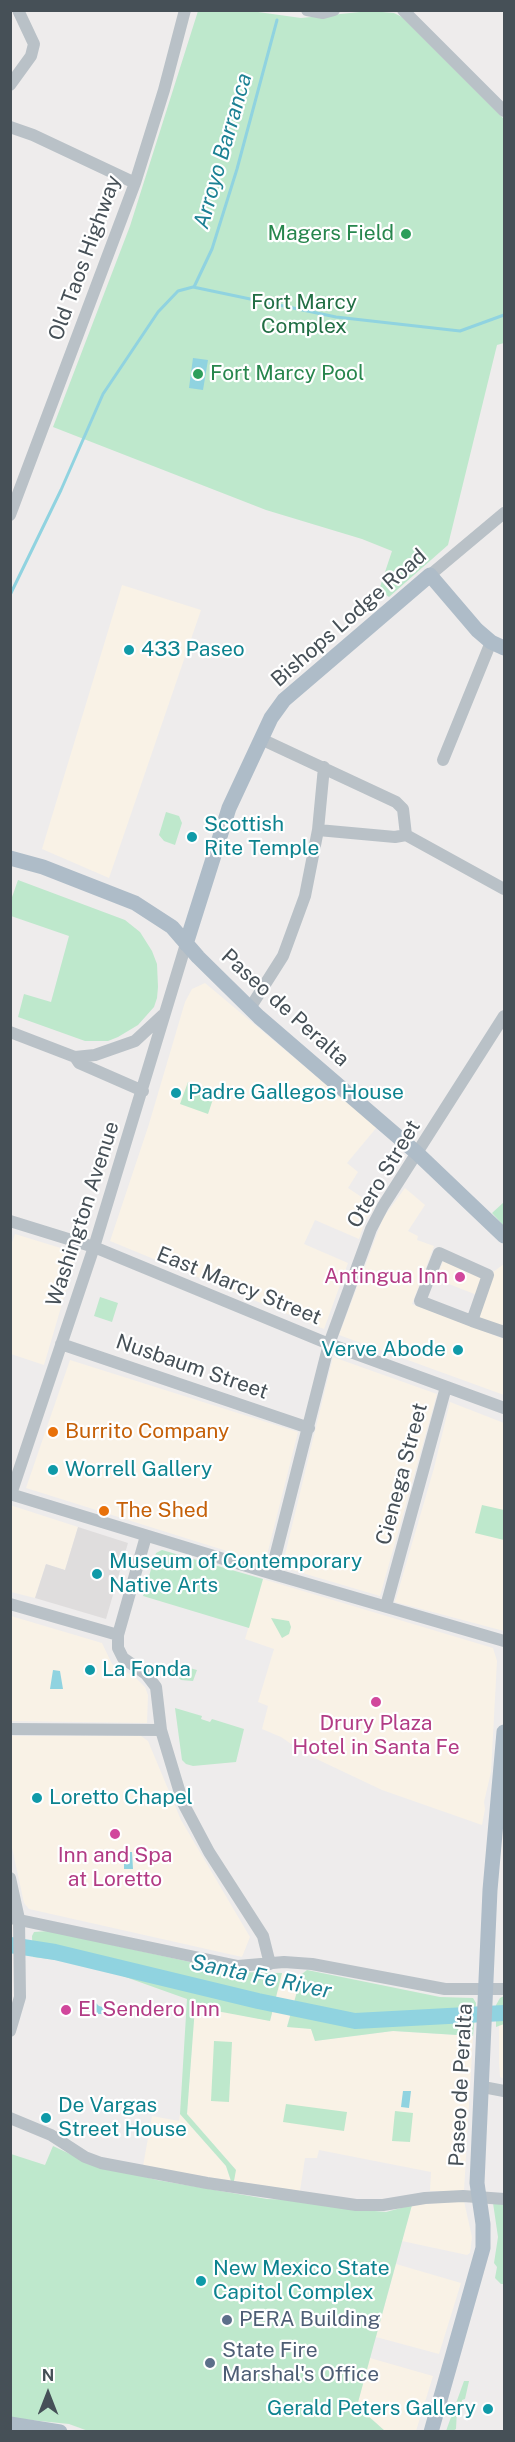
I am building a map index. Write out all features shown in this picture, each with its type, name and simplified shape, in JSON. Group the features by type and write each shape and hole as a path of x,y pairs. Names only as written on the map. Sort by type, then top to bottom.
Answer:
{"main road":[{"path":"430,575 477,630 498,645"},
{"name":"Bishops Lodge Road","path":"186,944 229,808 271,718 284,700 430,575"},
{"name":"Paseo de Peralta","path":"10,858 43,867 135,903 172,927 250,1008 418,1154 504,1236"},
{"name":"Paseo de Peralta","path":"431,2432 483,2248 483,2224 478,2196 490,1890 504,1732"},
{"path":"10,2424 60,2432"}],"street":[{"path":"10,85 31,56 34,44 18,10"},
{"name":"Old Taos Highway","path":"10,515 135,183 185,10"},
{"path":"307,10 327,11"},
{"path":"404,10 504,111"},
{"path":"10,127 33,135 135,183"},
{"name":"Bishops Lodge Road","path":"430,575 504,513"},
{"path":"443,760 498,645"},
{"path":"261,739 396,802 403,809 406,835"},
{"path":"250,1008 283,956 305,896 318,830 324,767"},
{"path":"318,830 395,837 406,835 504,889"},
{"name":"Washington Avenue","path":"11,1494 94,1247 186,944"},
{"path":"10,1032 75,1057 104,1053 126,1046 145,1035 166,1012"},
{"name":"Otero Street","path":"271,1573 329,1344 371,1229 383,1206 504,1016"},
{"path":"75,1057 79,1063 143,1091"},
{"name":"East Marcy Street","path":"10,1221 94,1247 329,1344 504,1408"},
{"path":"472,1321 488,1275 439,1253 420,1301 472,1321 504,1332"},
{"name":"Nusbaum Street","path":"62,1344 309,1428"},
{"name":"Cienega Street","path":"386,1606 446,1387"},
{"path":"11,1494 504,1641"},
{"path":"146,1536 118,1635 118,1648 123,1658 146,1674 156,1687 160,1730 190,1819 263,1936 270,1964"},
{"path":"10,1604 118,1635"},
{"path":"10,1729 160,1730"},
{"path":"10,1878 20,1956 20,1997 10,2031"},
{"path":"17,1922 238,1966 312,1964 419,1986 486,1996 504,1989"},
{"path":"483,2087 504,2091"},
{"path":"10,2118 51,2135 85,2157 101,2163 207,2182 356,2205 383,2205 425,2198 478,2196 504,2199"}],"shaded area":[{"path":"122,585 201,610 109,878 42,849"},
{"path":"205,983 377,1127 347,1163 358,1172 348,1188 375,1206 365,1221 359,1239 315,1220 304,1244 348,1263 324,1329 110,1241 149,1124 185,1002 192,989"},
{"path":"405,1188 425,1205 408,1231 418,1236 417,1240 434,1246 412,1304 504,1339 504,1395 339,1335 383,1218"},
{"path":"15,1234 77,1253 44,1365 11,1354 10,1248"},
{"name":"Antingua Inn","path":"444,1259 485,1274 477,1295 436,1279"},
{"path":"504,1264 504,1320 501,1328 476,1318 489,1275"},
{"path":"333,1357 437,1394 380,1596 282,1567"},
{"path":"70,1360 298,1432 265,1563 26,1488"},
{"path":"450,1402 504,1423 504,1631 395,1602 434,1468"},
{"path":"10,1505 78,1527 65,1570 46,1564 35,1598 11,1592"},
{"path":"78,1527 128,1543 106,1619 35,1598 46,1564 65,1570"},
{"name":"Drury Plaza Hotel in Santa Fe","path":"263,1579 493,1648 497,1661 491,1772 484,1802 482,1825 382,1790 306,1754 281,1737 262,1729 268,1706 258,1702 274,1649 245,1639"},
{"name":"La Fonda","path":"11,1616 102,1643 112,1664 135,1677 145,1687 148,1695 147,1723 11,1721"},
{"name":"Inn and Spa at Loretto","path":"10,1736 141,1736 148,1741 181,1820 250,1937 242,1957 29,1909 24,1903 11,1843"},
{"path":"282,1973 302,1974 287,2026 311,2029 315,2041 393,2031 473,2036 464,2191 430,2191 431,2172 319,2150 317,2158 305,2158 300,2191 234,2181 235,2169 187,2114 195,2006 270,2021"},
{"path":"504,2024 504,2079 500,2077 499,2025"},
{"path":"180,2114 226,2166 231,2181 143,2166 152,2116 179,2121"},
{"path":"464,2201 472,2237 470,2253 467,2255 402,2241 412,2205"},
{"path":"396,2264 461,2283 439,2354 376,2337"},
{"path":"370,2358 433,2376 416,2431 385,2431 357,2406"}],"green space":[{"name":"Fort Marcy Complex","path":"198,11 251,11 301,18 370,11 394,13 402,17 504,119 504,343 497,345 448,545 389,597 379,590 392,551 362,539 266,510 53,427 130,226"},
{"path":"166,812 179,816 182,823 175,845 164,841 159,835"},
{"path":"18,880 125,920 140,932 157,964 158,987 154,1007 138,1025 108,1041 85,1041 18,1017 24,994 51,1002 69,936 11,916 11,900"},
{"path":"188,1082 216,1090 208,1114 180,1104"},
{"path":"504,1202 504,1226 492,1213"},
{"path":"100,1297 118,1303 112,1322 94,1316"},
{"path":"482,1505 504,1510 504,1540 475,1533"},
{"path":"162,1550 263,1579 249,1628 143,1596 156,1553"},
{"path":"271,1618 289,1621 291,1627 289,1634 282,1638"},
{"path":"172,1665 197,1670 193,1681 181,1680 171,1670"},
{"path":"175,1708 202,1716 201,1719 210,1722 212,1719 244,1729 236,1762 193,1766 186,1764 182,1760"},
{"path":"49,1931 236,1972 282,1973 270,2021 195,2007 187,2114 236,2170 234,2181 231,2181 226,2166 180,2114 187,1999 89,1964 33,1957 32,1936 34,1932"},
{"path":"307,1970 440,1997 473,1998 476,2003 473,2036 393,2031 315,2041 311,2029 287,2027 302,1974"},
{"path":"504,1996 504,2024 496,2027 496,2005"},
{"path":"214,2041 232,2042 229,2102 211,2101"},
{"path":"286,2104 347,2112 344,2131 283,2122"},
{"path":"395,2111 413,2113 410,2142 392,2141"},
{"name":"New Mexico State Capitol Complex","path":"53,2146 87,2162 157,2180 267,2199 296,2200 386,2212 412,2205 357,2406 385,2431 91,2432 69,2424 11,2418 11,2154 45,2165"},
{"path":"493,2203 504,2204 504,2284 495,2278 497,2267 494,2263 498,2237"},
{"path":"464,2381 469,2381 461,2410 457,2410 456,2429 446,2431"}],"water":[{"name":"Fort Marcy Pool","path":"193,358 208,360 203,390 189,388"},
{"path":"53,1670 60,1671 63,1689 50,1689"},
{"path":"124,1852 132,1852 133,1869 124,1869"},
{"path":"94,2001 106,2008 106,2014 97,2014 89,2009 88,2003"},
{"path":"403,2091 411,2091 409,2108 401,2107"}],"waterway":[{"name":"Arroyo Barranca","path":"194,287 212,249 237,169 277,20"},
{"path":"10,595 61,490 103,394 158,312 178,291 193,287 336,317 460,331 504,315"},
{"name":"Santa Fe River","path":"10,1945 55,1952 258,2001 355,2021 504,2013"}],"place":[{"name":"Magers Field","path":"406,234"},
{"name":"Fort Marcy Pool","path":"198,374"},
{"name":"433 Paseo","path":"129,650"},
{"name":"Scottish Rite Temple","path":"192,837"},
{"name":"Padre Gallegos House","path":"176,1093"},
{"name":"Antingua Inn","path":"460,1277"},
{"name":"Verve Abode","path":"458,1350"},
{"name":"Burrito Company","path":"53,1432"},
{"name":"Worrell Gallery","path":"53,1470"},
{"name":"The Shed","path":"104,1511"},
{"name":"Museum of Contemporary Native Arts","path":"97,1574"},
{"name":"La Fonda","path":"90,1670"},
{"name":"Drury Plaza Hotel in Santa Fe","path":"376,1702"},
{"name":"Loretto Chapel","path":"37,1798"},
{"name":"Inn and Spa at Loretto","path":"115,1834"},
{"name":"El Sendero Inn","path":"66,2010"},
{"name":"De Vargas Street House","path":"46,2118"},
{"name":"New Mexico State Capitol Complex","path":"201,2281"},
{"name":"PERA Building","path":"227,2320"},
{"name":"State Fire Marshal's Office","path":"210,2363"},
{"name":"Gerald Peters Gallery","path":"488,2409"}]}
